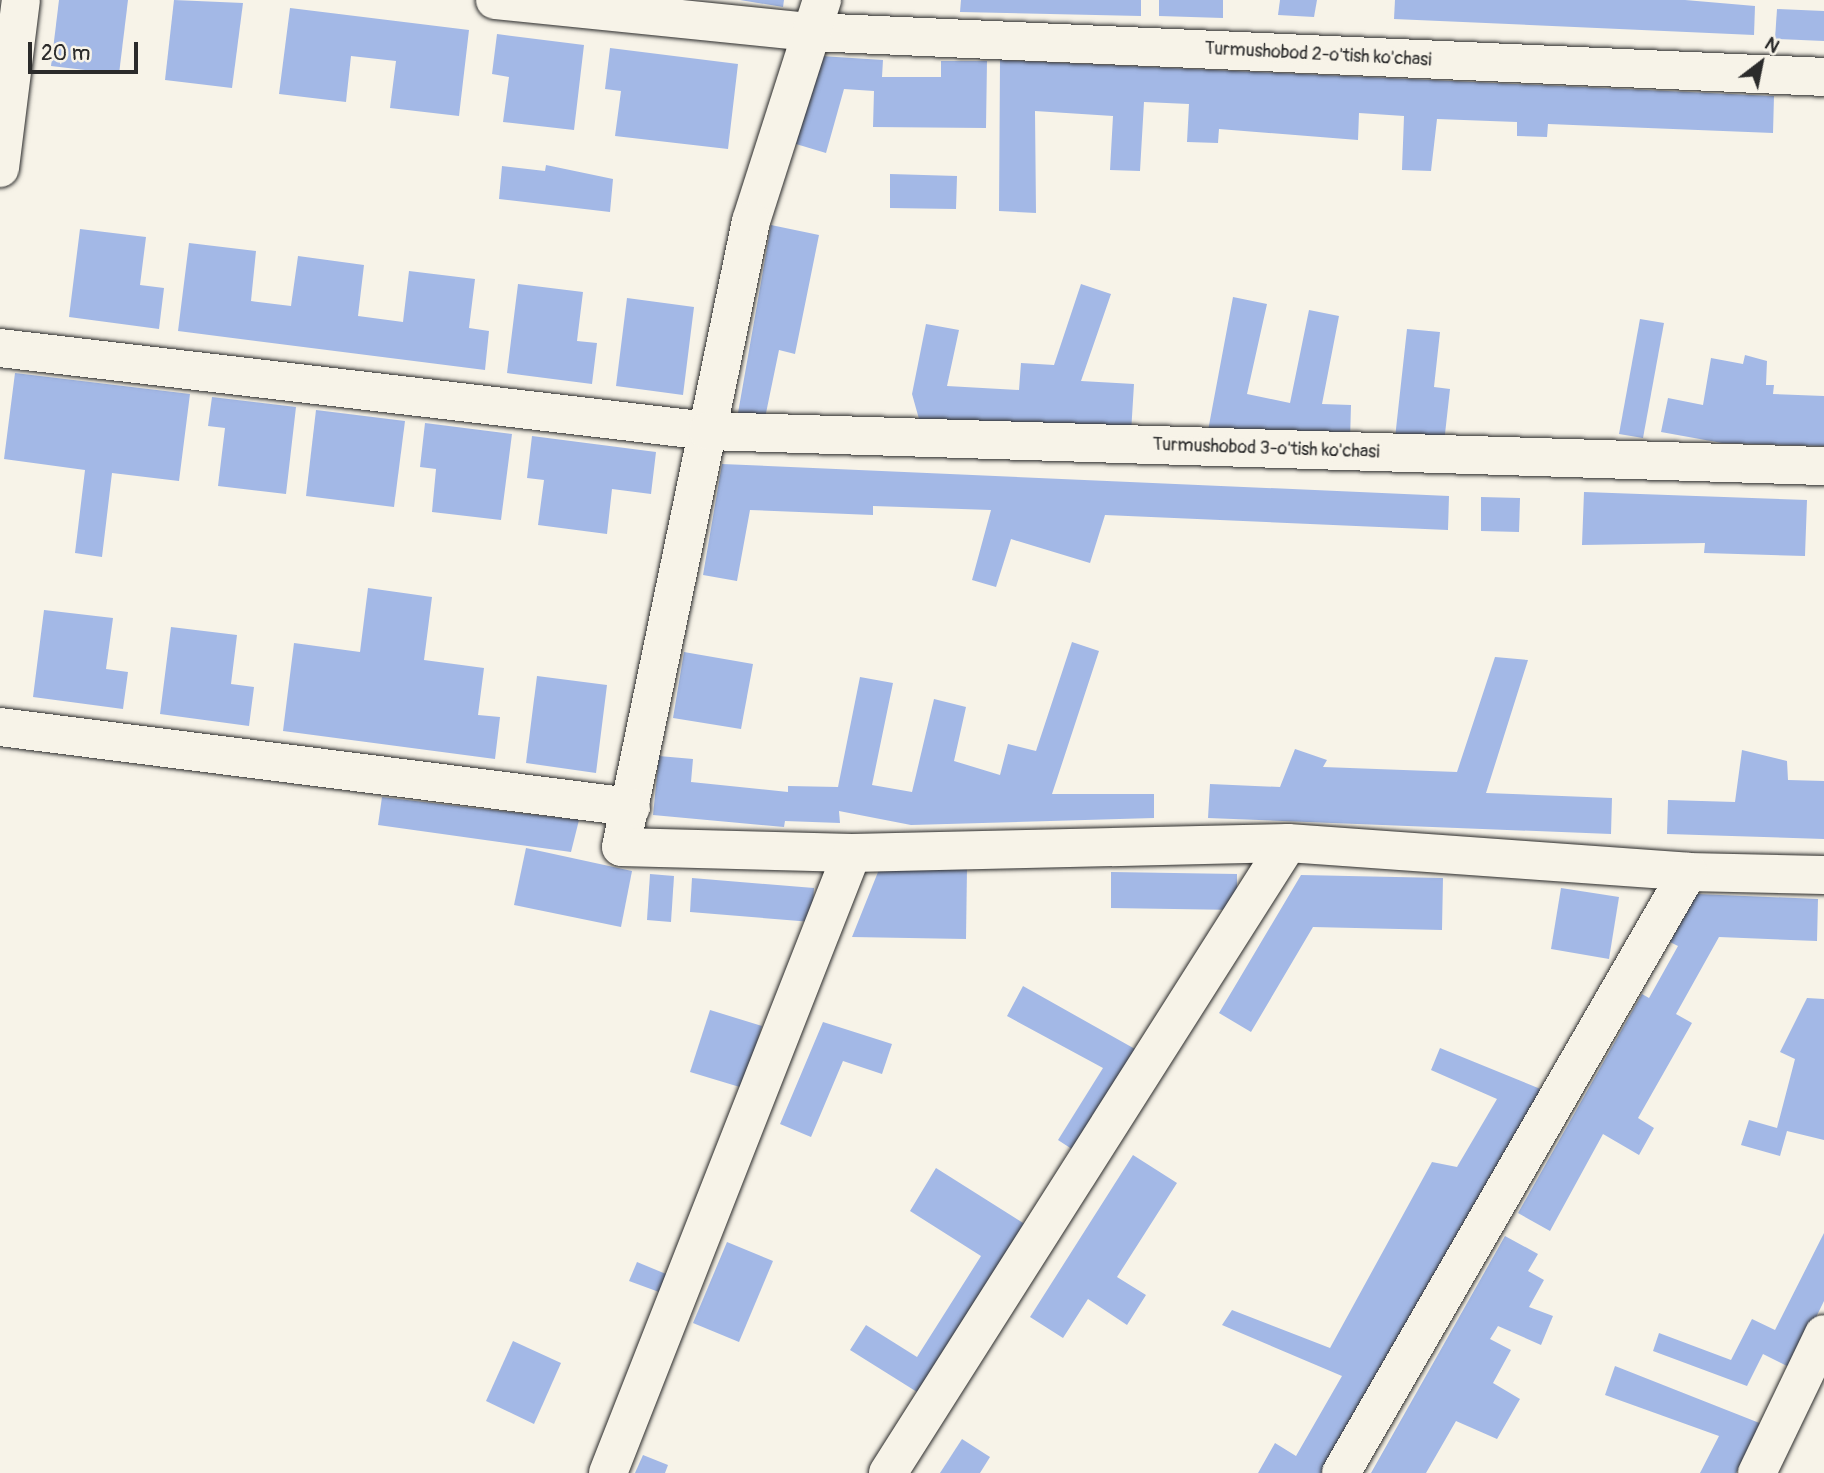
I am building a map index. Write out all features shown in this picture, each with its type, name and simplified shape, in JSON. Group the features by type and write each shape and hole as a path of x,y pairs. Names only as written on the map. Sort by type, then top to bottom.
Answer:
{"street":[{"path":"0,168 21,0"},
{"name":"Turmushobod 2-o'tish ko'chasi","path":"495,0 817,16 1824,78"},
{"path":"817,16 751,221 621,847 852,853 1288,843 1688,872 1824,875"},
{"name":"Turmushobod 3-o'tish ko'chasi","path":"0,348 708,431 1824,467"},
{"path":"0,727 631,807"},
{"path":"888,1473 1288,843"},
{"path":"608,1473 852,853"},
{"path":"1341,1473 1688,872"},
{"path":"1757,1473 1824,1334"}],"building":[{"path":"59,0 128,0 119,74 51,66"},
{"path":"174,0 243,3 232,88 165,80"},
{"path":"740,0 784,0 783,7"},
{"path":"961,0 1141,0 1141,16 960,12"},
{"path":"1159,0 1223,0 1223,18 1159,16"},
{"path":"1280,0 1317,0 1314,17 1278,15"},
{"path":"1395,0 1685,0 1755,6 1754,35 1394,19"},
{"path":"290,8 469,30 459,116 390,108 396,61 351,56 346,102 279,94"},
{"path":"1777,9 1824,11 1824,41 1775,39"},
{"path":"497,34 584,45 574,130 503,122 509,77 492,74"},
{"path":"610,48 738,64 728,149 615,136 621,91 605,89"},
{"path":"821,56 883,60 882,77 941,77 941,61 987,61 986,128 873,127 874,91 844,89 826,153 796,144"},
{"path":"1000,60 1774,96 1773,133 1548,124 1547,137 1517,136 1517,122 1437,119 1431,171 1402,170 1404,116 1359,113 1358,140 1219,129 1218,143 1187,142 1189,104 1144,102 1140,171 1110,170 1113,116 1035,111 1036,213 999,211"},
{"path":"546,165 613,179 610,212 499,199 502,166 545,171"},
{"path":"890,174 957,176 956,209 890,208"},
{"path":"771,225 819,235 795,354 779,350 765,418 738,413"},
{"path":"80,229 146,237 140,285 164,288 159,329 69,317"},
{"path":"189,243 256,251 251,301 291,306 298,256 364,265 358,316 403,322 409,271 475,279 469,328 489,331 485,370 178,331"},
{"path":"518,284 583,292 577,341 597,343 592,384 507,373"},
{"path":"1081,284 1111,294 1081,381 1134,384 1131,433 919,419 912,394 926,324 959,330 947,386 1019,390 1021,363 1054,365"},
{"path":"1233,297 1267,304 1247,394 1290,403 1309,310 1339,316 1322,404 1351,405 1350,441 1207,436"},
{"path":"627,298 694,307 683,395 616,386"},
{"path":"1640,319 1664,323 1643,438 1619,434"},
{"path":"1407,329 1440,332 1434,387 1450,389 1444,443 1395,438"},
{"path":"1745,355 1767,361 1766,385 1774,385 1773,394 1824,396 1824,446 1722,443 1661,432 1668,398 1703,405 1711,358 1743,364"},
{"path":"15,373 190,394 179,481 112,473 102,557 75,553 85,470 4,459"},
{"path":"212,397 296,407 286,494 218,486 225,428 208,426"},
{"path":"316,410 405,421 394,507 306,496"},
{"path":"425,423 512,434 501,520 432,512 436,469 420,467"},
{"path":"532,436 656,452 651,494 612,489 607,534 538,525 544,480 527,478"},
{"path":"722,464 1449,496 1448,530 1105,515 1090,563 1011,539 996,587 972,580 991,510 873,506 873,515 750,510 737,581 703,575"},
{"path":"1584,492 1807,500 1805,556 1704,553 1705,543 1582,545"},
{"path":"1481,497 1520,498 1519,532 1481,531"},
{"path":"368,588 432,597 424,660 484,668 478,715 500,717 495,759 283,731 294,643 360,652"},
{"path":"44,610 113,618 106,669 128,672 123,709 33,697"},
{"path":"171,627 237,635 231,684 254,687 249,726 160,714"},
{"path":"1072,642 1099,651 1052,794 1154,794 1154,818 911,825 839,811 840,823 785,821 784,827 653,815 659,756 693,759 691,782 788,792 788,786 838,787 860,677 893,683 872,785 912,792 934,699 966,707 954,761 1000,775 1008,744 1036,751"},
{"path":"684,652 753,664 741,729 673,718"},
{"path":"1495,657 1528,660 1486,793 1612,798 1611,834 1208,818 1210,784 1280,787 1295,749 1327,760 1323,767 1457,772"},
{"path":"537,676 607,685 596,773 526,763"},
{"path":"1742,750 1787,761 1788,780 1824,781 1824,839 1667,834 1668,800 1735,802"},
{"path":"382,797 579,820 571,852 378,825"},
{"path":"526,848 632,871 621,927 514,905"},
{"path":"880,867 967,868 966,939 852,937"},
{"path":"1111,872 1237,874 1237,910 1111,908"},
{"path":"650,874 674,876 671,922 647,920"},
{"path":"1301,875 1443,878 1442,930 1313,927 1251,1032 1219,1013"},
{"path":"692,878 814,888 812,922 690,912"},
{"path":"1561,888 1619,897 1609,959 1551,949"},
{"path":"1697,894 1818,899 1817,941 1719,937 1676,1014 1692,1023 1638,1118 1654,1128 1639,1155 1603,1134 1550,1231 1518,1213 1642,994 1649,998 1678,946 1670,942"},
{"path":"1023,986 1151,1058 1087,1159 1058,1140 1103,1068 1007,1016"},
{"path":"1807,998 1824,999 1824,1140 1787,1131 1780,1156 1741,1145 1749,1120 1777,1128 1795,1059 1780,1052"},
{"path":"710,1010 762,1026 743,1088 690,1072"},
{"path":"823,1022 892,1044 882,1074 843,1061 811,1137 780,1124"},
{"path":"1440,1048 1543,1090 1322,1473 1258,1473 1275,1443 1296,1456 1342,1376 1222,1325 1232,1310 1330,1348 1432,1162 1457,1167 1497,1099 1431,1070"},
{"path":"1133,1155 1177,1183 1117,1277 1146,1295 1127,1325 1088,1299 1063,1338 1030,1317"},
{"path":"936,1168 1039,1233 933,1402 850,1350 866,1325 917,1357 981,1256 910,1211"},
{"path":"1824,1233 1824,1301 1791,1368 1763,1354 1747,1386 1653,1351 1659,1333 1731,1360 1752,1319 1775,1330"},
{"path":"1505,1236 1538,1254 1528,1271 1544,1280 1529,1307 1553,1316 1541,1345 1498,1326 1490,1339 1511,1350 1493,1383 1520,1399 1497,1439 1456,1421 1426,1473 1371,1473"},
{"path":"727,1242 773,1261 739,1342 693,1323"},
{"path":"637,1262 666,1274 659,1292 629,1281"},
{"path":"513,1341 561,1363 534,1424 486,1401"},
{"path":"1615,1366 1762,1424 1736,1473 1700,1473 1719,1436 1605,1395"},
{"path":"962,1439 990,1457 980,1473 940,1473"},
{"path":"643,1455 668,1465 665,1473 635,1473"}]}
